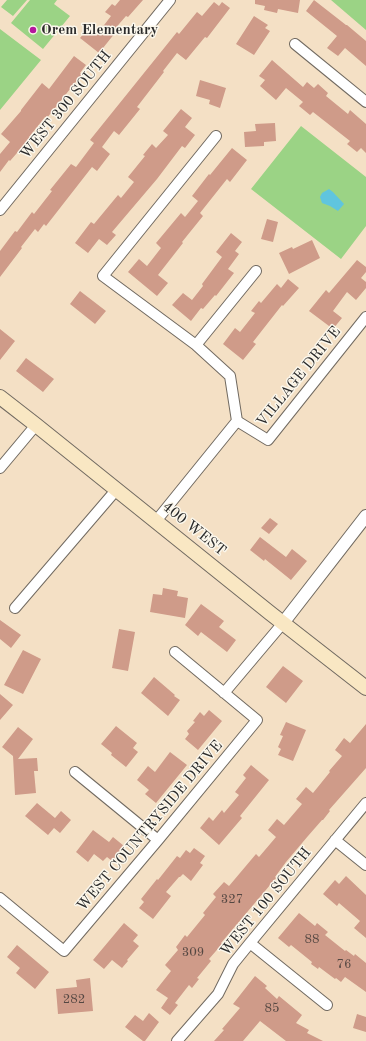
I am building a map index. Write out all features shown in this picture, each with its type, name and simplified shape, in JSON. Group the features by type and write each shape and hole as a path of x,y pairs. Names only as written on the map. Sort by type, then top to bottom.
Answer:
{"main road":[{"name":"400 WEST","path":"0,397 366,688"}],"street":[{"name":"WEST 300 SOUTH","path":"0,210 170,0"},
{"path":"295,44 366,102"},
{"path":"216,136 103,276 196,345 230,376 237,421"},
{"path":"196,345 256,271"},
{"name":"VILLAGE DRIVE","path":"156,521 237,421 268,440 366,317"},
{"path":"0,468 36,425"},
{"path":"14,608 117,489"},
{"path":"175,652 224,693 283,623 366,516"},
{"name":"WEST COUNTRYSIDE DRIVE","path":"0,898 64,951 258,720 224,693"},
{"path":"75,772 158,840"},
{"name":"WEST 100 SOUTH","path":"177,1041 218,994 234,964 250,943 366,803"},
{"path":"335,840 366,865"},
{"path":"250,943 327,1006"}],"green space":[{"path":"7,0 27,0 13,16 1,7"},
{"path":"30,0 57,0 54,4 70,16 43,49 11,23"},
{"path":"331,0 366,0 366,30"},
{"path":"0,29 41,60 0,110"},
{"path":"301,126 366,177 366,226 341,259 251,189"}],"water":[{"path":"329,189 344,204 338,211 322,203 320,197 322,193"}],"building":[{"path":"120,0 143,0 113,31 115,33 99,53 80,38 90,26 98,33 111,16 105,12 112,4 115,6"},
{"path":"255,0 300,0 298,13 278,9 277,13 264,10 265,6 255,4"},
{"path":"314,0 366,41 366,66 345,48 338,56 327,48 337,36 306,11"},
{"path":"214,2 219,6 222,2 230,8 207,38 205,37 186,60 177,53 137,107 140,109 119,135 114,131 102,147 110,154 97,171 92,167 46,226 44,224 38,232 35,229 0,277 0,251 15,231 17,232 32,212 34,214 52,191 50,190 71,164 76,167 94,143 90,140 177,32 179,34 197,12 202,16"},
{"path":"254,16 268,25 265,28 270,31 254,55 236,44"},
{"path":"74,56 86,65 80,73 82,74 47,118 45,117 29,137 30,138 0,172 0,154 10,142 1,134 42,83 49,89"},
{"path":"272,60 303,87 307,82 314,88 318,84 328,93 326,96 348,114 350,110 366,124 366,153 361,148 357,152 347,144 350,141 313,112 310,115 299,106 303,102 286,88 276,100 260,86 265,80 259,76"},
{"path":"200,80 226,88 220,108 209,104 210,100 196,96"},
{"path":"181,109 192,118 185,127 195,135 185,148 182,146 157,179 112,232 116,235 107,245 99,239 88,253 75,243 91,222 94,224 118,195 121,198 134,182 128,177 145,156 143,155 152,144 156,148 168,135 163,131"},
{"path":"275,123 276,141 264,142 264,146 245,147 244,132 256,131 255,124"},
{"path":"232,148 247,160 230,182 227,179 200,213 203,216 158,275 168,283 157,296 128,272 139,259 147,266 161,248 156,243 181,213 185,217 198,201 192,196"},
{"path":"267,219 278,222 273,242 261,239"},
{"path":"231,233 242,242 235,251 239,254 228,269 234,273 216,296 215,295 203,309 201,308 191,321 172,305 183,293 192,300 222,257 216,252"},
{"path":"312,240 320,258 289,274 279,253 292,247 293,249"},
{"path":"357,260 366,267 366,272 361,278 366,282 366,288 356,300 347,292 333,311 342,318 333,329 309,311 326,290 329,293"},
{"path":"288,279 299,288 283,306 282,305 253,342 256,344 243,360 223,344 235,328 240,332 255,313 251,311 259,301 261,303 277,284 281,288"},
{"path":"80,291 106,311 95,324 70,304"},
{"path":"0,329 15,341 0,360"},
{"path":"26,358 54,379 43,392 16,371"},
{"path":"270,518 278,524 269,534 261,528"},
{"path":"260,537 286,557 292,549 307,561 291,580 265,559 264,561 250,550"},
{"path":"163,588 178,591 177,596 188,598 185,618 150,612 153,594 162,595"},
{"path":"201,604 224,621 219,627 236,640 227,652 201,632 198,636 185,625"},
{"path":"0,620 21,635 11,648 0,639"},
{"path":"119,629 135,632 128,671 112,668"},
{"path":"23,650 41,659 23,694 4,685"},
{"path":"283,666 303,681 286,703 266,687"},
{"path":"154,677 180,700 168,716 141,693"},
{"path":"0,694 13,705 0,720"},
{"path":"209,710 222,721 198,750 185,739 189,734 187,731 195,722 193,721 200,712 204,716"},
{"path":"286,722 306,730 293,761 278,755 281,749 278,747 283,736 280,735"},
{"path":"366,724 366,768 329,810 330,811 323,820 286,862 275,877 276,878 221,943 222,944 209,959 211,961 197,978 199,979 192,988 189,985 175,1003 178,1005 170,1015 161,1008 168,998 156,990 171,971 165,965 178,950 176,947 185,935 187,937 205,915 203,913 216,897 213,894 224,882 229,886 256,854 259,857 276,837 268,830 277,819 284,825 302,804 296,799 306,787 313,793 330,772 329,771 342,756 335,750 344,738 350,743"},
{"path":"116,726 137,743 133,748 138,752 126,767 111,755 112,753 101,744"},
{"path":"18,727 33,739 18,759 37,758 38,771 34,771 36,793 15,795 13,756 2,747"},
{"path":"170,752 187,765 156,803 145,794 149,790 137,780 148,766 155,772"},
{"path":"251,765 269,780 240,816 242,818 219,845 200,828 209,817 213,821 222,810 224,813 239,795 235,792 246,778 243,775"},
{"path":"37,803 55,818 61,811 71,820 60,833 54,828 48,835 25,816"},
{"path":"93,830 109,842 113,837 124,846 112,861 107,857 103,861 94,854 88,862 76,852"},
{"path":"194,848 205,856 200,863 203,865 191,881 183,874 179,877 166,892 171,896 153,919 139,908 144,902 141,899 177,856 180,858 186,850 190,853"},
{"path":"346,876 366,895 366,938 354,928 360,921 339,903 337,906 323,894 335,880 339,884"},
{"path":"299,913 315,926 317,923 328,932 325,935 345,951 346,950 354,956 355,954 366,963 366,992 345,977 341,982 319,967 318,969 311,964 312,962 291,945 289,947 278,938"},
{"path":"124,923 138,935 133,941 139,946 122,968 112,960 104,969 93,960"},
{"path":"17,945 49,972 35,989 16,973 20,968 7,957"},
{"path":"255,976 267,986 265,988 277,999 279,996 302,1015 296,1023 309,1030 307,1033 323,1041 286,1041 260,1021 243,1041 214,1041 240,1008 233,1004"},
{"path":"90,978 93,1011 58,1014 56,989 77,987 76,980"},
{"path":"149,1013 159,1022 145,1041 143,1041 125,1027 135,1015 143,1021"},
{"path":"357,1014 366,1017 366,1032 353,1028"}],"place":[{"name":"Orem Elementary","path":"33,30"}]}
